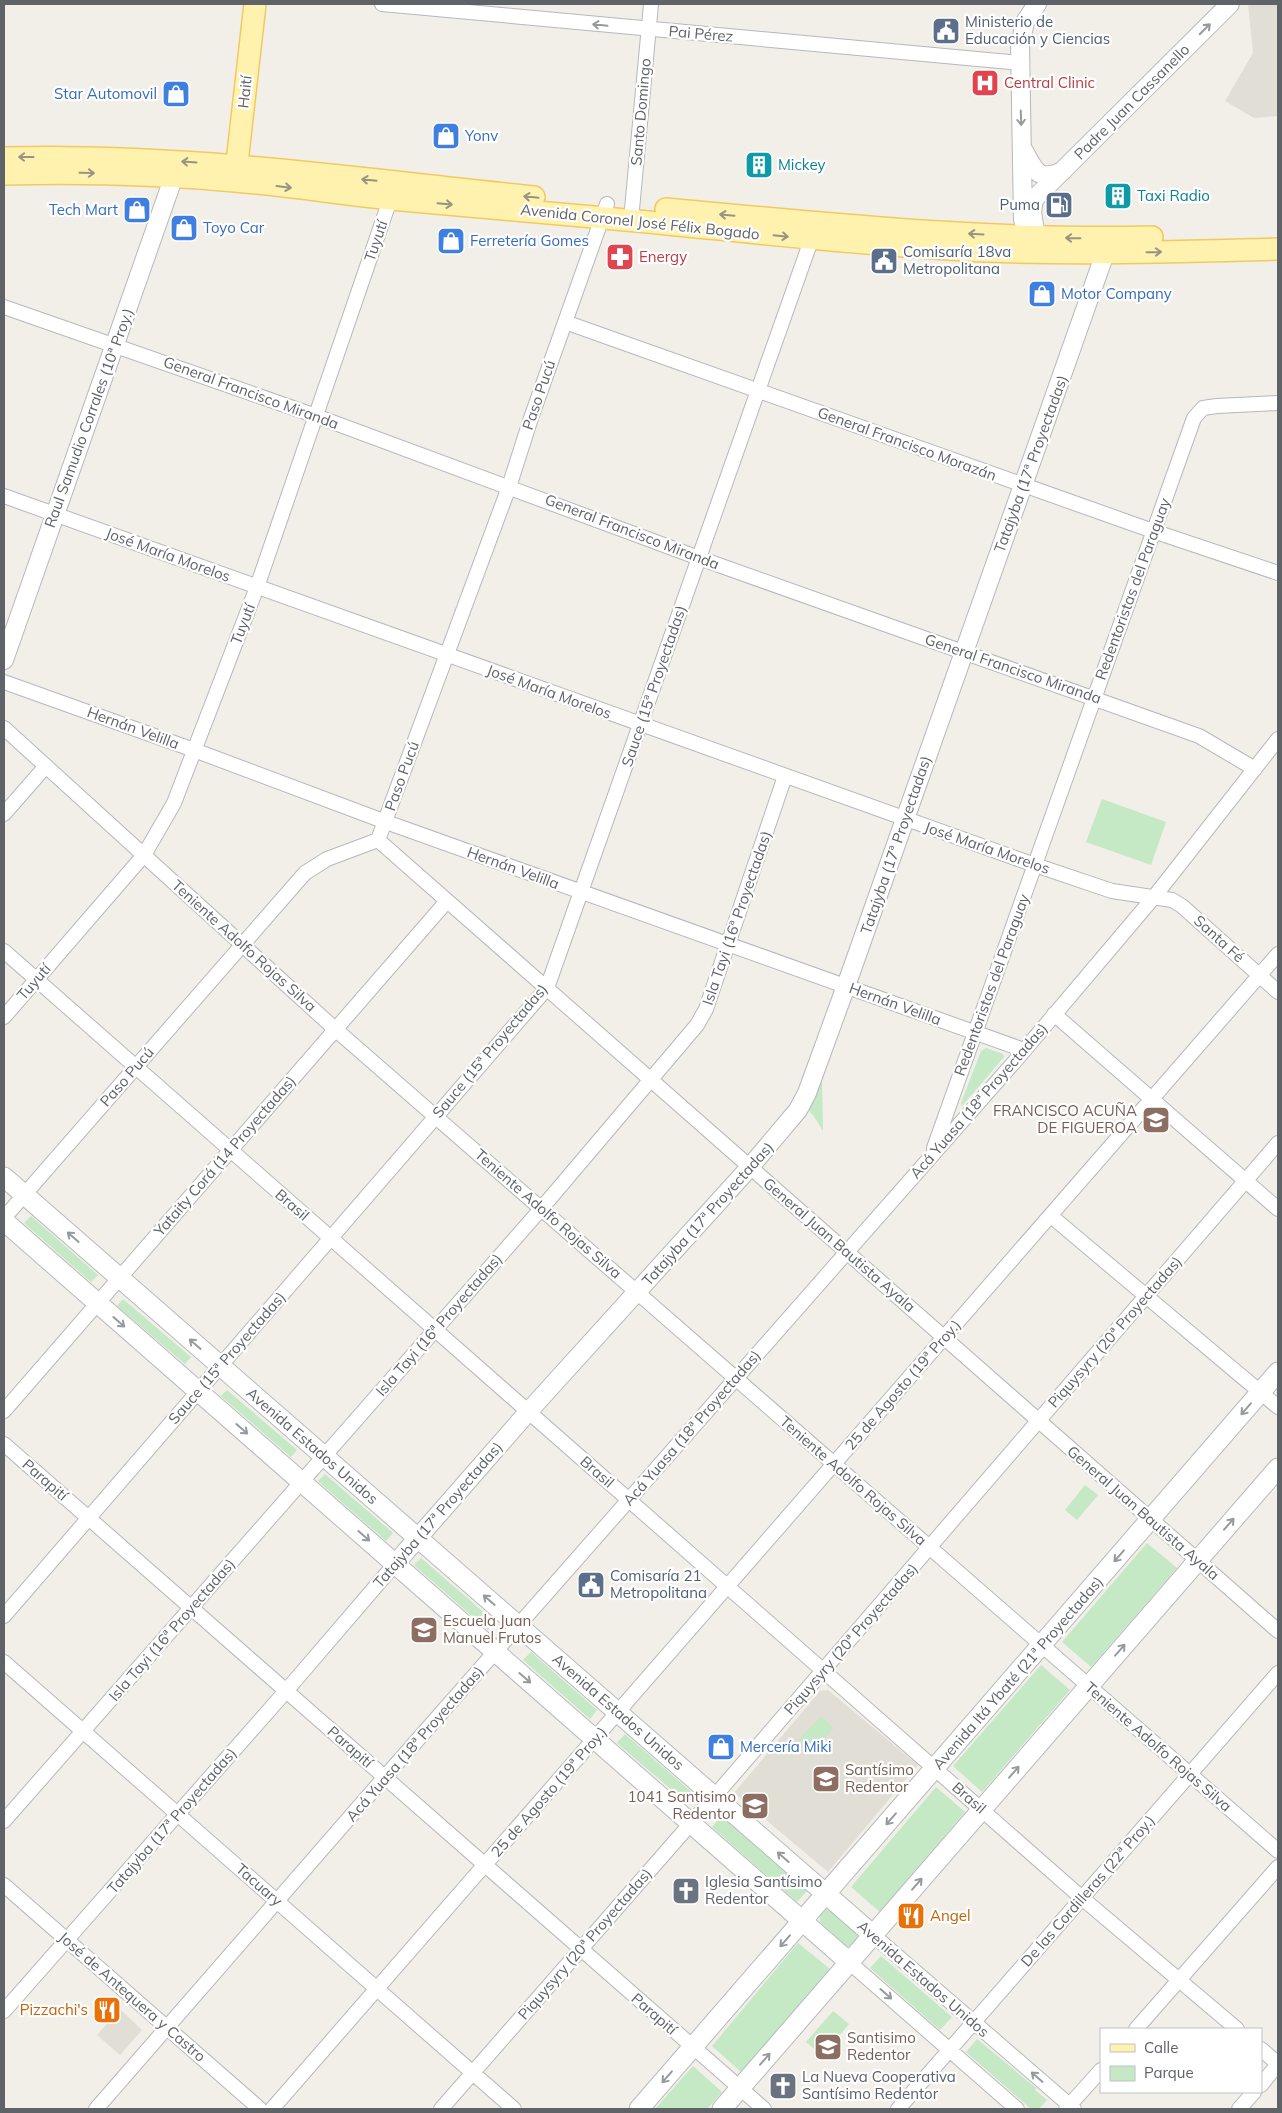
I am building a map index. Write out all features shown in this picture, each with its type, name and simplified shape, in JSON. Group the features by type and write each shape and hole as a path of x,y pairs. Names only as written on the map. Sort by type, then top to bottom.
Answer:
{"main road":[{"name":"Haití","path":"236,173 254,4"},
{"name":"Avenida Coronel José Félix Bogado","path":"4,158 141,159 236,173 393,191 814,231 933,248 1032,245 1278,249"},
{"name":"Avenida Coronel José Félix Bogado","path":"4,174 64,172 174,176 236,173"},
{"name":"Avenida Coronel José Félix Bogado","path":"1108,246 1278,235"},
{"name":"Avenida Estados Unidos","path":"4,1177 873,1935"},
{"path":"4,1219 97,1303 850,1962"},
{"name":"Avenida Itá Ybaté (21ª Proyectadas)","path":"639,2109 1278,1372"},
{"path":"722,2109 1278,1468"}],"street":[{"name":"Pai Pérez","path":"382,4 1020,63"},
{"name":"Santo Domingo","path":"632,213 651,4"},
{"path":"1032,245 1022,212 1020,63 1022,33 1030,14 1037,4"},
{"name":"Padre Juan Cassanello","path":"1032,245 1032,208 1034,199 1230,4"},
{"path":"1022,148 1036,172 1049,176 1063,171"},
{"name":"Raul Samudio Corrales (10ª Proy.)","path":"4,660 174,176"},
{"name":"Tuyutí","path":"4,1017 144,855 174,803 257,587 393,191"},
{"name":"Paso Pucú","path":"4,1219 305,873 327,859 378,840 510,487 531,418 605,211"},
{"name":"Sauce (15ª Proyectadas)","path":"4,1616 547,988 814,231"},
{"name":"Tatajyba (17ª Proyectadas)","path":"4,2011 286,1691 528,1412 750,1167 802,1104 846,986 1108,246"},
{"name":"General Francisco Miranda","path":"4,306 316,416 699,558 1094,697 1199,736 1255,769"},
{"name":"General Francisco Morazán","path":"565,322 1154,531 1278,573"},
{"name":"Redentoristas del Paraguay","path":"932,1156 1194,418 1203,408 1278,403"},
{"name":"José María Morelos","path":"4,496 1035,865 1112,891 1154,897"},
{"name":"Hernán Velilla","path":"4,682 194,750 386,822 1024,1050"},
{"name":"Teniente Adolfo Rojas Silva","path":"4,728 335,1029 1278,1852"},
{"name":"Acá Yuasa (18ª Proyectadas)","path":"96,2109 384,1778 1024,1050 1154,897 1278,739"},
{"path":"4,814 46,766"},
{"name":"Isla Tayi (16ª Proyectadas)","path":"4,1821 541,1209 697,1025 706,1009 785,776"},
{"name":"General Juan Bautista Ayala","path":"378,840 1278,1631"},
{"name":"Santa Fé","path":"1154,897 1172,900 1182,906 1278,992"},
{"name":"Yataity Corá (14 Proyectadas)","path":"4,1411 447,901"},
{"name":"Brasil","path":"4,951 1082,1898 1236,2028"},
{"name":"25 de Agosto (19ª Proy.)","path":"272,2109 1278,954"},
{"path":"1054,1014 1278,1209"},
{"name":"Piquysyry (20ª Proyectadas)","path":"441,2109 714,1797 1278,1143"},
{"path":"1051,1216 1278,1407"},
{"name":"Parapití","path":"4,1444 692,2048 764,2109"},
{"name":"Tacuary","path":"4,1662 514,2109"},
{"name":"De las Cordilleras (22ª Proy.)","path":"898,2109 1278,1673"},
{"path":"1137,2028 1278,1867"},
{"name":"José de Antequera y Castro","path":"4,1885 260,2109"},
{"name":"Avenida Estados Unidos","path":"873,1935 1070,2108"},
{"path":"850,1962 1017,2109"},
{"path":"1262,2050 1278,2064 1262,2083"},
{"path":"1070,2108 1100,2071"},
{"path":"1239,2109 1253,2093"}],"shaded area":[{"path":"1248,4 1278,4 1278,116 1254,118 1225,101 1253,53"},
{"name":"Santísimo Redentor","path":"828,1690 918,1765 828,1872 734,1793 820,1691"},
{"path":"120,2009 142,2030 120,2055 97,2035"}],"green space":[{"path":"1102,799 1166,822 1151,865 1086,842"},
{"path":"986,1048 1003,1054 1004,1057 962,1106 961,1103 981,1051"},
{"path":"822,1079 823,1131 808,1110"},
{"path":"31,1216 98,1275 91,1282 24,1223"},
{"path":"123,1299 191,1357 185,1364 117,1306"},
{"path":"227,1390 297,1450 291,1457 221,1396"},
{"path":"325,1474 393,1533 386,1541 318,1481"},
{"path":"1085,1485 1098,1495 1077,1520 1065,1510"},
{"path":"1147,1543 1177,1568 1091,1667 1062,1642"},
{"path":"421,1558 495,1622 488,1630 414,1565"},
{"path":"531,1652 597,1710 590,1719 523,1660"},
{"path":"1041,1665 1070,1690 982,1792 953,1766"},
{"path":"821,1716 834,1728 810,1753 797,1741"},
{"path":"625,1734 695,1795 687,1803 617,1743"},
{"path":"936,1787 965,1812 880,1912 851,1887"},
{"path":"721,1816 807,1891 797,1902 712,1827"},
{"path":"829,1909 857,1934 858,1938 851,1946 846,1946 820,1922 820,1914 824,1910"},
{"path":"798,1943 830,1969 741,2072 712,2046"},
{"path":"881,1956 952,2017 940,2030 870,1968"},
{"path":"833,2011 849,2024 822,2056 806,2042"},
{"path":"977,2039 1036,2088 1035,2090 1047,2100 1039,2109 1031,2109 966,2052"},
{"path":"693,2066 722,2092 707,2109 655,2109"}],"place":[{"name":"Ministerio de Educación y Ciencias","path":"946,31"},
{"name":"Central Clinic","path":"985,83"},
{"name":"Star Automovil","path":"176,94"},
{"name":"Yonv","path":"446,136"},
{"name":"Mickey","path":"759,165"},
{"name":"Taxi Radio","path":"1118,196"},
{"name":"Puma","path":"1059,205"},
{"name":"Tech Mart","path":"137,210"},
{"name":"Toyo Car","path":"184,228"},
{"name":"Ferretería Gomes","path":"451,241"},
{"name":"Energy","path":"620,257"},
{"name":"Comisaría 18va Metropolitana","path":"884,261"},
{"name":"Motor Company","path":"1042,294"},
{"name":"FRANCISCO ACUÑA DE FIGUEROA","path":"1156,1120"},
{"name":"Comisaría 21 Metropolitana","path":"591,1585"},
{"name":"Escuela Juan Manuel Frutos","path":"424,1630"},
{"name":"Mercería Miki","path":"721,1747"},
{"name":"Santísimo Redentor","path":"826,1779"},
{"name":"1041 Santisimo Redentor","path":"755,1806"},
{"name":"Iglesia Santísimo Redentor","path":"686,1891"},
{"name":"Angel","path":"911,1916"},
{"name":"Pizzachi's","path":"107,2010"},
{"name":"Santisimo Redentor","path":"828,2047"},
{"name":"La Nueva Cooperativa Santísimo Redentor","path":"783,2086"}]}
